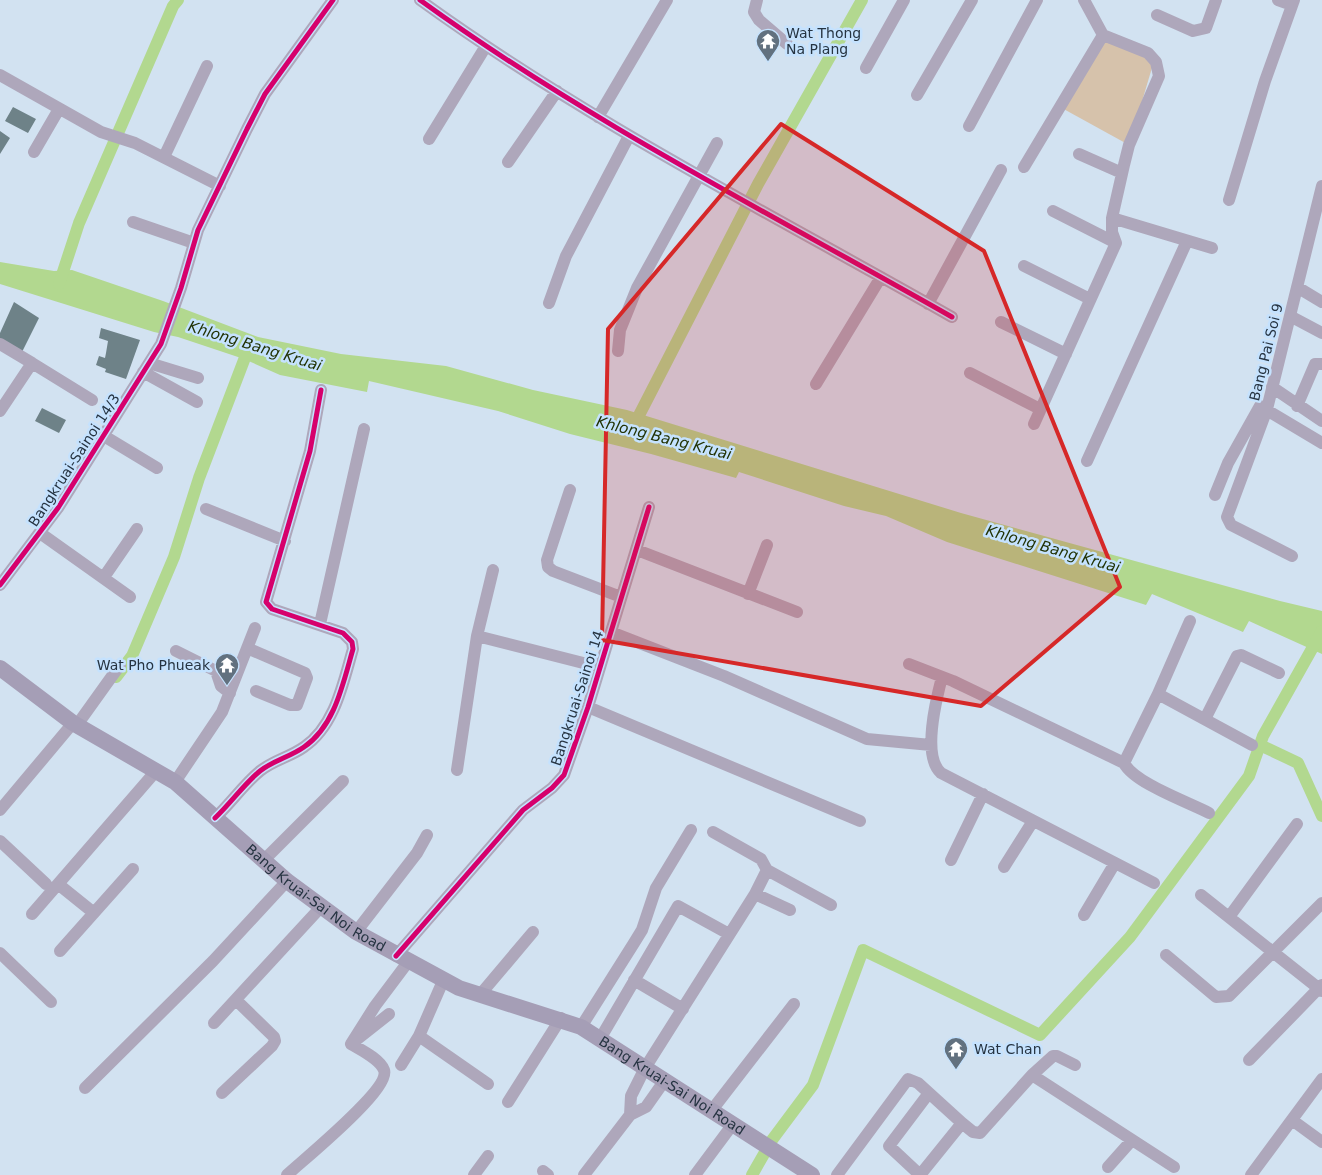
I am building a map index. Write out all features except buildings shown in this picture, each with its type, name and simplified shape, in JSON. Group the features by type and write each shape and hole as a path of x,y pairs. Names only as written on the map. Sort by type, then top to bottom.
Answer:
{"main road":[{"name":"Bang Kruai-Sai Noi Road","path":"0,668 75,724 175,782 287,881 356,932 442,981 480,996 561,1018 581,1027 812,1175"}],"street":[{"name":"Bangkruai-Sainoi 14/3","path":"0,585 40,533 104,436 161,344 181,288 194,243 265,94 334,0"},
{"path":"420,0 486,46 629,136 952,317"},
{"path":"598,116 667,0"},
{"path":"757,0 754,12 759,20 787,44"},
{"path":"866,68 904,0"},
{"path":"917,94 972,0"},
{"path":"969,126 1037,0"},
{"path":"1034,424 1116,243 1112,232 1112,218 1122,173 1130,145 1159,76 1156,62 1148,53 1104,35 1084,0"},
{"path":"1157,15 1193,31 1199,30 1206,28 1216,0"},
{"path":"1229,200 1265,82 1293,3 1278,0"},
{"path":"1024,167 1104,35"},
{"path":"429,139 486,46"},
{"path":"164,157 207,66"},
{"path":"0,75 101,132 164,157 220,186"},
{"path":"508,162 558,91"},
{"path":"34,152 59,109"},
{"path":"549,303 566,256 629,136"},
{"path":"618,351 620,330 637,288 717,143"},
{"path":"1079,154 1122,173"},
{"path":"928,304 1001,170"},
{"name":"Bang Pai Soi 9","path":"1292,556 1228,522 1228,517 1267,409 1297,287 1316,233 1322,186"},
{"path":"1053,211 1116,243"},
{"path":"1112,218 1212,248"},
{"path":"133,222 194,243"},
{"path":"1087,461 1187,241"},
{"path":"1024,266 1090,299"},
{"path":"816,384 881,277"},
{"path":"1297,287 1322,302"},
{"path":"1290,316 1322,333"},
{"path":"1001,322 1066,354"},
{"path":"0,344 92,400"},
{"path":"0,411 32,363"},
{"path":"1297,406 1315,364 1322,364"},
{"path":"146,368 198,378"},
{"path":"146,368 197,402"},
{"path":"970,373 1040,409"},
{"path":"1272,387 1297,406 1322,421"},
{"path":"215,818 257,773 271,762 305,747 333,712 353,645 348,636 320,624 272,609 267,605 268,595 310,451 321,390"},
{"path":"1215,495 1228,463 1254,412 1261,406 1322,443"},
{"path":"320,624 364,429"},
{"path":"104,436 157,468"},
{"path":"570,490 547,560 548,567 553,571 621,597"},
{"name":"Bangkruai-Sainoi 14","path":"352,1044 402,959 523,810 552,788 564,775 588,707 649,507"},
{"path":"206,509 285,541"},
{"path":"104,577 137,529"},
{"path":"40,533 130,597"},
{"path":"748,594 767,544"},
{"path":"637,550 796,612"},
{"path":"457,770 477,636 493,570"},
{"path":"1124,763 1158,694 1190,621"},
{"path":"175,782 222,712 255,628"},
{"path":"611,632 724,676 867,739 931,745"},
{"path":"477,636 599,667"},
{"path":"247,648 305,673 307,678 297,705 290,705 256,691"},
{"path":"176,651 216,671 221,686 230,693"},
{"path":"1205,719 1237,656 1241,655 1279,673"},
{"path":"909,664 942,677 1124,763 1127,770 1139,778 1209,813"},
{"path":"0,810 75,724 120,665"},
{"path":"942,677 931,745 932,762 941,773 1154,883"},
{"path":"1158,694 1252,744"},
{"path":"588,707 860,821"},
{"path":"32,914 52,884 156,771"},
{"path":"264,860 343,781"},
{"path":"952,860 983,794"},
{"path":"1004,867 1033,821"},
{"path":"1229,917 1297,824"},
{"path":"581,1027 642,930 656,888 691,830"},
{"path":"713,832 761,859 767,870 831,905"},
{"path":"356,932 417,853 427,835"},
{"path":"0,841 52,884 94,913"},
{"path":"1084,915 1115,863"},
{"path":"60,951 133,869"},
{"path":"630,1116 632,1096 645,1068 755,894 767,870"},
{"path":"86,1088 201,974 287,881"},
{"path":"755,894 790,910"},
{"path":"1200,895 1321,988 1249,1060"},
{"path":"1166,956 1216,997 1223,998 1229,996 1322,903"},
{"path":"600,1039 678,906 729,934"},
{"path":"214,1024 322,907"},
{"path":"480,996 533,932"},
{"path":"0,953 51,1002"},
{"path":"634,980 683,1008"},
{"path":"401,1065 419,1036 442,981"},
{"path":"222,1093 275,1041 274,1037 236,1000"},
{"path":"712,1110 794,1004"},
{"path":"287,1175 365,1104 382,1084 385,1077 382,1066 352,1044 389,1014"},
{"path":"508,1102 561,1018"},
{"path":"419,1036 488,1084"},
{"path":"837,1175 906,1080 912,1079 973,1132 980,1134 1032,1075 1052,1056 1057,1056 1075,1066"},
{"path":"1032,1075 1174,1167"},
{"path":"1252,1175 1322,1079"},
{"path":"584,1175 630,1116 646,1107 665,1080"},
{"path":"928,1093 889,1146 920,1175 962,1123"},
{"path":"1292,1120 1322,1142"},
{"path":"695,1175 733,1124"},
{"path":"1108,1167 1132,1140"},
{"path":"474,1175 488,1156"}],"highlighted area":[{"path":"781,124 984,251 1120,587 981,706 602,640 608,329"}],"shaded area":[{"path":"1103,35 1154,61 1129,145 1060,107"}],"water":[{"name":"Khlong Bang Kruai","path":"0,262 54,271 72,270 163,301 258,337 341,354 446,366 533,390 627,410 961,513 1322,611 1322,654 1249,621 1243,632 1152,594 1146,605 947,542 886,516 844,506 739,472 736,478 570,434 498,411 369,381 367,392 280,375 244,359 178,337 154,332 0,284"}],"waterway":[{"path":"59,284 79,223 173,6 178,0"},
{"name":"Khlong Bang Kruai","path":"633,427 758,184 862,0"},
{"name":"Khlong Bang Kruai","path":"116,677 132,656 174,557 199,478 249,347"},
{"path":"752,1175 772,1140 813,1085 863,950 1040,1035 1130,937 1249,776 1263,736 1322,631"},
{"path":"1260,745 1298,763 1322,816"}],"cycle path":[{"path":"0,585 58,508 161,344 181,288 198,230 247,129 265,94 333,0"},
{"path":"420,0 483,44 615,127 952,317"},
{"path":"215,818 260,771 304,747 315,738 323,728 336,703 353,649 352,642 343,633 272,609 266,602 310,451 321,390"},
{"path":"396,956 523,810 552,788 564,775 588,707 649,507"}],"place":[{"name":"Wat Thong Na Plang","path":"768,62"},
{"name":"Wat Pho Phueak","path":"227,686"},
{"name":"Wat Chan","path":"956,1070"}]}
